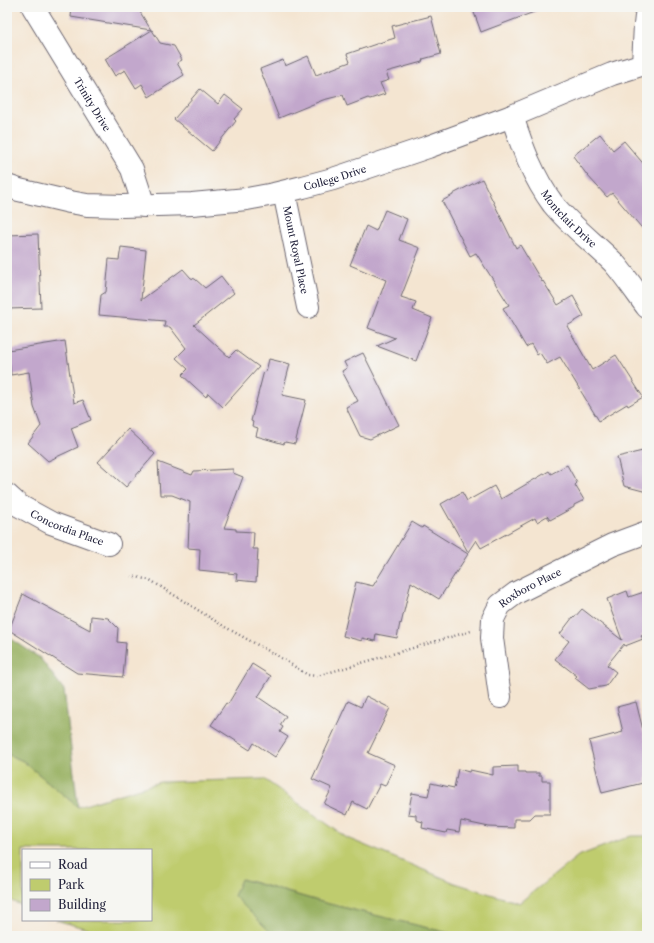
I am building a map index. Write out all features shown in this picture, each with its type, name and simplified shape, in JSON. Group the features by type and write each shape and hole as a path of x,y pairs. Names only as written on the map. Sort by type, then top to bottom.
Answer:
{"street":[{"name":"Trinity Drive","path":"33,7 132,169 144,206"},
{"path":"645,63 645,25 647,7"},
{"name":"College Drive","path":"7,186 82,204 123,206 192,204 247,199 284,192 332,179 435,144 512,116 612,74 645,63"},
{"name":"Montclair Drive","path":"512,116 519,138 532,168 541,186 553,203 566,220 600,249 614,264 647,307"},
{"name":"Mount Royal Place","path":"284,192 308,307"},
{"name":"Concordia Place","path":"7,495 18,505 51,523 109,544"},
{"name":"Roxboro Place","path":"500,696 492,638 493,618 500,605 516,593 606,549 647,532"}],"path":[{"path":"131,576 150,580 225,627 276,655 308,675 313,676 474,630"}],"green space":[{"path":"7,636 40,658 64,690 78,807 23,761 7,754"},
{"path":"7,754 23,761 78,807 160,782 264,779 347,838 455,883 519,903 578,856 631,836 647,836 647,936 461,936 325,903 242,879 235,896 273,935 276,936 119,936 105,934 60,921 152,921 152,849 22,849 22,906 7,899"},
{"path":"241,879 325,903 461,936 273,935 234,896"}],"building":[{"path":"72,7 137,7 151,30 71,17"},
{"path":"472,7 541,7 542,9 481,32"},
{"path":"431,16 441,54 423,59 422,62 386,72 389,80 380,83 385,94 370,99 368,98 347,106 343,95 323,100 279,118 260,69 283,60 285,66 308,56 316,75 350,62 347,54 395,38 392,26"},
{"path":"152,30 160,43 174,46 182,60 177,63 184,75 149,97 142,84 136,88 125,70 115,76 105,59"},
{"path":"200,89 218,104 225,95 243,109 234,119 236,121 212,151 174,119"},
{"path":"600,134 613,150 624,141 647,168 647,234 612,193 607,197 587,175 573,156"},
{"path":"482,179 516,248 520,245 542,282 543,281 558,305 573,296 584,316 567,326 592,370 616,355 643,397 628,406 627,404 599,421 560,357 547,364 540,353 537,355 531,344 526,347 503,308 509,305 476,253 470,256 442,201"},
{"path":"385,210 407,219 399,240 420,248 401,297 416,302 413,310 432,318 416,361 377,346 395,338 368,328 386,280 350,265 366,226 376,231"},
{"path":"38,234 41,308 8,309 7,235"},
{"path":"121,247 146,250 141,300 183,269 191,278 195,279 205,288 221,276 234,293 194,325 229,357 236,350 259,367 223,407 208,393 206,397 182,375 188,369 176,358 186,348 170,327 164,327 165,321 99,315 101,295 106,292 109,259 119,260"},
{"path":"65,341 74,403 83,400 91,420 71,428 78,447 48,461 28,443 41,426 34,407 29,372 11,375 8,350"},
{"path":"363,353 399,425 370,439 360,436 346,407 358,401 342,371 347,368 344,362"},
{"path":"269,359 290,364 282,395 306,400 295,444 285,442 284,444 256,436 258,428 252,426 253,422 251,421 264,371 266,372"},
{"path":"128,429 155,454 126,487 98,462"},
{"path":"647,450 647,492 624,486 617,457"},
{"path":"158,462 192,475 194,471 233,469 233,473 243,477 224,528 236,529 236,531 254,532 253,549 258,549 256,582 236,580 237,574 199,570 200,549 188,548 190,502 172,495 160,495"},
{"path":"567,465 577,483 575,485 584,500 550,520 547,516 537,522 535,518 481,548 476,540 468,552 441,504 462,492 467,501 494,486 501,499 549,471 551,474"},
{"path":"412,522 422,528 423,526 468,554 439,599 411,582 397,638 376,634 375,641 362,638 362,641 343,636 356,582 373,586"},
{"path":"627,591 629,597 647,591 647,633 641,636 643,639 625,646 624,644 607,665 616,672 606,686 589,689 575,678 577,676 555,659 569,641 560,634 573,617 574,618 582,609 622,640 607,599"},
{"path":"23,594 90,630 91,616 108,618 118,628 117,642 126,643 123,677 77,673 9,630"},
{"path":"252,664 271,676 258,697 286,716 280,725 283,727 280,732 288,737 275,757 254,743 250,750 211,725 226,703 228,704"},
{"path":"366,696 390,708 368,753 395,765 385,786 380,784 367,809 353,802 347,815 324,804 332,788 312,779 348,701 361,707"},
{"path":"636,702 647,746 647,782 602,793 589,741 623,732 617,707"},
{"path":"518,766 518,772 539,773 539,776 542,776 542,781 550,781 550,814 535,814 530,819 514,819 514,828 489,827 461,821 459,832 447,830 446,833 422,828 423,822 416,820 416,815 408,814 412,793 428,796 431,783 454,788 458,769 493,775 493,767"}]}
